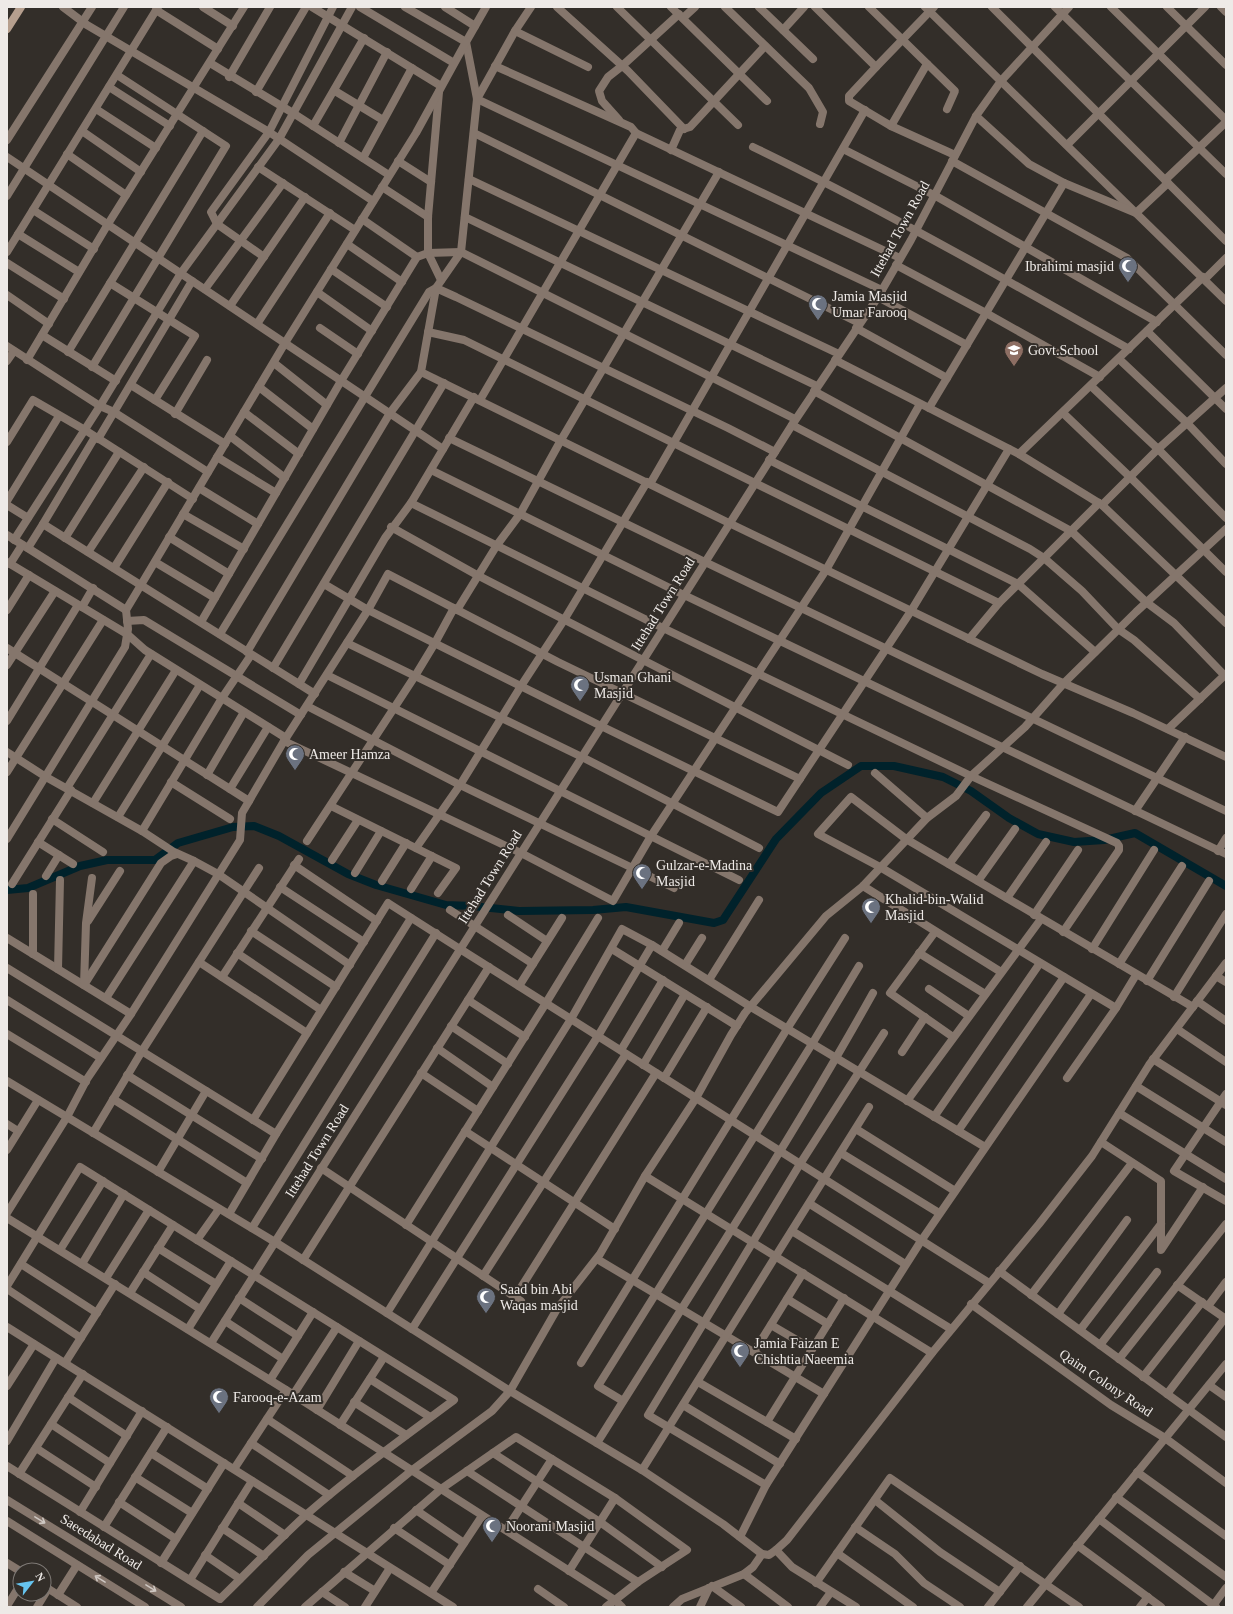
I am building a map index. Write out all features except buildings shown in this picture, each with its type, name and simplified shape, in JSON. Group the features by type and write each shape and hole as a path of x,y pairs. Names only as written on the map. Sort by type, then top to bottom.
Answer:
{"main road":[{"path":"7,29 21,7"}],"street":[{"path":"63,7 107,36 269,132 373,201"},
{"path":"7,140 92,7"},
{"path":"7,196 124,7"},
{"path":"203,7 233,26"},
{"path":"27,360 108,224 195,88 244,7"},
{"path":"229,76 270,7"},
{"path":"256,92 306,7"},
{"path":"312,7 387,52 440,88"},
{"path":"264,257 217,224 211,212 269,132 333,7"},
{"path":"14,540 116,381 181,273 279,139 352,7"},
{"path":"360,7 454,63"},
{"path":"145,833 171,782 237,676 390,413 421,372 436,288 461,252 477,99 466,42 405,7"},
{"path":"446,7 475,26"},
{"path":"7,839 125,647 127,634 126,610 285,343 416,133 486,7"},
{"path":"477,99 514,31 531,7"},
{"path":"557,7 622,66 684,129"},
{"path":"617,7 738,125"},
{"path":"671,7 767,101"},
{"path":"621,122 602,101 599,91 608,76 622,66 650,39 680,16 695,7"},
{"path":"725,7 809,88 823,112 820,124"},
{"path":"759,7 813,59"},
{"path":"783,30 804,7"},
{"path":"815,7 876,66"},
{"path":"869,7 955,91 947,109"},
{"path":"992,7 1100,113 1226,241"},
{"path":"1055,7 1226,174"},
{"name":"Ittehad Town Road","path":"211,1343 769,460 880,293 916,230 976,116 1001,81 1069,7"},
{"path":"1111,7 1226,121 1136,213"},
{"path":"1167,7 1226,65"},
{"path":"1067,145 1205,7"},
{"path":"1221,7 1226,12"},
{"path":"7,252 132,51 157,8 218,49"},
{"path":"1226,301 1001,81 929,8 902,40 849,96 849,101 891,126 953,158 1045,214 1127,258 1226,355"},
{"path":"514,31 588,67"},
{"path":"313,126 335,91 364,38"},
{"path":"671,150 680,130 690,127 765,46"},
{"path":"339,143 387,52"},
{"path":"210,63 229,76 293,113 389,175"},
{"path":"891,126 927,64"},
{"path":"495,66 621,122 631,127 636,133 806,213 898,261 986,313 1100,377"},
{"path":"363,158 412,68"},
{"path":"92,367 226,146 117,75"},
{"path":"109,87 170,126"},
{"path":"440,88 430,182 428,253 441,280"},
{"path":"335,91 383,120"},
{"path":"477,99 787,245 880,293 967,345"},
{"path":"96,109 156,148"},
{"path":"416,848 481,752 673,443 865,110"},
{"path":"976,116 1029,164 1064,183 1136,213"},
{"path":"82,131 141,172"},
{"path":"68,352 203,131"},
{"path":"474,133 768,278 858,325 947,378"},
{"path":"299,684 392,527 412,503 450,438 503,360 636,133"},
{"path":"753,147 916,230 1129,349"},
{"path":"843,149 934,195 1157,322"},
{"path":"68,154 126,195"},
{"path":"7,157 443,449"},
{"path":"398,161 430,182"},
{"path":"258,167 355,230"},
{"path":"307,842 415,676 477,575 520,514 584,399 719,172"},
{"path":"469,179 749,311 837,357 920,404 1020,454 1100,504 1226,623"},
{"path":"205,289 283,183"},
{"path":"929,408 1064,183"},
{"path":"382,188 428,217"},
{"path":"230,306 305,197"},
{"path":"33,210 94,249"},
{"path":"256,324 330,213"},
{"path":"465,216 730,344 816,389 900,438 1071,531 1146,602 1174,623 1225,675 1168,729"},
{"path":"362,219 417,257"},
{"path":"18,234 79,272"},
{"path":"347,244 402,282"},
{"path":"200,622 327,405 417,257 428,253 461,252 711,377 794,422 881,473 1030,549 1044,558 1082,591 1118,629 1134,640 1200,700"},
{"path":"1020,454 1174,305 1226,258"},
{"path":"7,263 64,299"},
{"path":"331,269 387,307"},
{"path":"192,281 131,385 96,438 43,524 9,563 127,634 151,654 285,739 352,773 521,853 613,901 651,836 826,570 920,404"},
{"path":"110,283 195,336 155,400"},
{"path":"436,288 456,296 603,367 775,452"},
{"path":"220,634 429,292 436,288"},
{"path":"317,292 372,331"},
{"path":"8,298 49,324"},
{"path":"320,328 358,354"},
{"path":"1147,331 1226,409"},
{"path":"428,332 464,340 999,603"},
{"path":"42,335 116,381"},
{"path":"7,361 10,348 100,406 114,412 208,472"},
{"path":"1119,359 1187,423 1226,464"},
{"path":"175,414 207,360"},
{"path":"274,363 327,405"},
{"path":"421,372 969,639 1168,729 1226,757"},
{"path":"273,668 444,383"},
{"path":"131,385 225,444"},
{"path":"260,386 313,429"},
{"path":"1090,386 1158,449 1226,518"},
{"path":"969,639 999,603 1071,531 1158,449 1226,388"},
{"path":"7,442 32,400 84,430 193,498"},
{"path":"244,412 299,454"},
{"path":"1063,413 1226,572"},
{"path":"7,501 59,416"},
{"path":"230,436 285,478"},
{"path":"450,438 705,562 1226,810"},
{"path":"324,584 368,610 778,812 911,611 1009,449"},
{"path":"65,538 119,452"},
{"path":"217,457 276,493"},
{"path":"769,460 1018,584 1095,652"},
{"path":"88,552 144,468"},
{"path":"431,470 603,556 1226,854"},
{"path":"114,568 168,482"},
{"path":"199,488 258,524"},
{"path":"412,503 663,628 971,776 1117,843 1119,850 1063,932"},
{"path":"7,505 28,518"},
{"path":"183,514 244,549"},
{"path":"43,524 315,694"},
{"path":"392,527 477,575 642,661 848,765"},
{"path":"257,1607 308,1555 411,1471 492,1411 510,1391 557,1308 597,1259 645,1176 696,1098 737,1026 826,916 863,886 927,818 956,796 971,776 1033,718 1064,683 1118,629 1226,529"},
{"path":"7,535 126,610"},
{"path":"169,537 229,574"},
{"path":"155,562 215,598"},
{"path":"7,1213 67,1117 86,1082 131,1014 240,840 242,813 285,739 368,610 388,574 543,654 800,779"},
{"path":"7,610 29,575"},
{"path":"7,721 39,669 93,588"},
{"path":"7,665 55,591"},
{"path":"7,772 103,620"},
{"path":"127,621 144,620 301,715"},
{"path":"347,643 582,757 759,848"},
{"path":"7,648 249,801"},
{"path":"12,884 151,654"},
{"path":"93,803 176,670"},
{"path":"327,675 739,880"},
{"path":"118,817 200,685"},
{"path":"307,706 372,741 674,888"},
{"path":"207,775 244,712"},
{"path":"230,789 268,727"},
{"path":"1135,811 1185,737"},
{"path":"7,752 46,777 118,817 176,853 218,874 350,965"},
{"path":"875,773 927,818"},
{"path":"171,782 230,820"},
{"path":"1116,1008 880,868 818,834 851,797 906,839 1174,997 1195,1004 1226,1021"},
{"path":"331,806 456,868 438,893"},
{"path":"949,864 986,815"},
{"path":"52,820 103,852"},
{"path":"332,860 358,820"},
{"path":"978,881 1015,829"},
{"path":"355,873 381,831"},
{"path":"1218,851 1226,838"},
{"path":"38,842 74,864"},
{"path":"1007,898 1046,842"},
{"path":"382,881 406,843"},
{"path":"908,1101 953,1037 1018,950 1078,850"},
{"path":"1092,949 1154,850"},
{"path":"84,985 162,863 176,853"},
{"path":"46,876 59,855"},
{"path":"411,889 432,856"},
{"path":"106,998 194,861"},
{"path":"222,977 297,862 377,921"},
{"path":"1119,964 1182,866"},
{"path":"93,1133 142,1051 259,868"},
{"path":"86,923 120,871"},
{"path":"84,985 86,923 92,878"},
{"path":"58,969 60,880"},
{"path":"1147,981 1209,881"},
{"path":"863,886 1001,972"},
{"path":"280,887 364,942"},
{"path":"33,894 33,954"},
{"path":"709,980 759,900"},
{"path":"253,1120 388,903 988,1283"},
{"path":"450,910 476,924 533,964"},
{"path":"1174,997 1226,914"},
{"path":"508,915 547,941"},
{"path":"229,1214 276,1134 411,918"},
{"path":"519,986 562,918"},
{"path":"406,1224 525,1037 598,918"},
{"path":"662,951 679,923"},
{"path":"387,1313 571,1019 622,929 662,951 751,1007 985,1147"},
{"path":"251,931 336,987"},
{"path":"935,932 890,993 953,1037"},
{"path":"252,1228 436,933"},
{"path":"7,938 131,1014"},
{"path":"685,965 702,938"},
{"path":"581,1363 787,1028 845,938"},
{"path":"412,1329 598,1036 652,945"},
{"path":"612,949 737,1026"},
{"path":"237,953 321,1010"},
{"path":"919,953 985,994"},
{"path":"199,962 307,1033"},
{"path":"934,1117 1040,963"},
{"path":"7,1081 275,1242 510,1391 642,1470 740,1537 762,1554 769,1555 786,1540 951,1329 1044,1218 1092,1156 1154,1059 1226,963"},
{"path":"623,1401 598,1386 812,1044 859,966"},
{"path":"303,1260 489,967"},
{"path":"7,968 276,1134"},
{"path":"1067,1078 1116,1008 1136,975"},
{"path":"1216,976 1226,982"},
{"path":"958,1131 1064,977"},
{"path":"483,1276 623,1052 663,980"},
{"path":"929,989 969,1016"},
{"path":"597,1443 780,1151 837,1058 873,993"},
{"path":"643,1065 685,994"},
{"path":"740,1537 766,1486 905,1264 1091,994"},
{"path":"7,1000 101,1058"},
{"path":"468,1000 525,1037"},
{"path":"664,1078 707,1007"},
{"path":"902,1052 925,1017"},
{"path":"451,1026 508,1064"},
{"path":"1177,1030 1226,1062"},
{"path":"766,1486 648,1415 800,1164 884,1033"},
{"path":"7,1034 86,1082"},
{"path":"437,1048 493,1087"},
{"path":"1154,1059 1224,1104"},
{"path":"421,1072 478,1111"},
{"path":"321,1168 518,1299 575,1202 656,1073"},
{"path":"128,1075 262,1158"},
{"path":"1136,1086 1226,1142"},
{"path":"158,1172 206,1091"},
{"path":"1226,1094 1224,1104 1203,1128 1174,1171 1226,1201"},
{"path":"113,1099 247,1183"},
{"path":"7,1150 38,1100"},
{"path":"642,1470 870,1107"},
{"path":"1119,1113 1226,1179"},
{"path":"7,1124 18,1131"},
{"path":"856,1129 955,1191"},
{"path":"465,1131 615,1229"},
{"path":"1101,1142 1161,1181 1161,1250 1203,1188"},
{"path":"841,1153 940,1213"},
{"path":"1031,1295 1132,1163"},
{"path":"7,1286 80,1167 454,1400 382,1452 329,1495 285,1535 220,1599 7,1466"},
{"path":"645,1176 932,1353"},
{"path":"60,1250 103,1181"},
{"path":"82,1264 124,1194"},
{"path":"810,1204 905,1264"},
{"path":"197,1240 219,1208"},
{"path":"106,1278 149,1210"},
{"path":"7,1218 286,1390 615,1600 622,1607"},
{"path":"1058,1314 1127,1220"},
{"path":"1080,1330 1161,1224"},
{"path":"1119,1359 1226,1224"},
{"path":"130,1293 173,1225"},
{"path":"792,1231 951,1329"},
{"path":"158,1248 216,1284"},
{"path":"597,1259 824,1394"},
{"path":"188,1329 231,1261"},
{"path":"21,1264 97,1313"},
{"path":"999,1271 1226,1437"},
{"path":"143,1272 200,1308"},
{"path":"1100,1345 1157,1272"},
{"path":"754,1352 803,1273"},
{"path":"1143,1377 1205,1304 1226,1282"},
{"path":"65,1363 115,1284"},
{"path":"1166,1394 1226,1319 1177,1285"},
{"path":"7,1289 81,1338"},
{"path":"240,1298 298,1336"},
{"path":"767,1422 844,1298"},
{"path":"787,1299 828,1324"},
{"name":"Qaim Colony Road","path":"971,1304 1111,1405 1165,1438 1226,1483"},
{"path":"270,1380 313,1312"},
{"path":"225,1321 283,1359"},
{"path":"771,1325 812,1349"},
{"path":"293,1395 336,1327"},
{"path":"8,1331 34,1344 83,1374 453,1607"},
{"path":"317,1410 359,1341"},
{"path":"7,1386 34,1344"},
{"path":"340,1425 384,1356"},
{"path":"7,1441 56,1358"},
{"path":"1027,1607 1098,1518 1226,1364"},
{"path":"19,1474 83,1374"},
{"path":"370,1379 430,1417"},
{"path":"698,1382 796,1439"},
{"path":"1209,1385 1226,1397"},
{"path":"234,1470 286,1390"},
{"path":"68,1397 127,1436"},
{"path":"354,1402 406,1435"},
{"path":"683,1405 780,1464"},
{"path":"80,1512 142,1412"},
{"path":"267,1418 354,1476"},
{"path":"51,1424 110,1463"},
{"path":"104,1527 167,1427"},
{"path":"305,1607 366,1552 440,1489 516,1437 615,1498 687,1550 638,1582 606,1607"},
{"path":"251,1443 329,1495"},
{"path":"36,1448 96,1487"},
{"path":"151,1452 208,1489"},
{"path":"493,1453 600,1522 662,1567"},
{"path":"506,1530 552,1459"},
{"path":"161,1563 224,1463"},
{"path":"467,1471 638,1582"},
{"path":"1137,1472 1226,1536"},
{"path":"135,1477 192,1513"},
{"path":"816,1583 890,1478 1080,1607"},
{"path":"190,1580 252,1481"},
{"path":"1116,1497 1226,1577"},
{"path":"569,1571 615,1498"},
{"name":"Saeedabad Road","path":"7,1500 181,1607"},
{"path":"875,1500 940,1552 1000,1592"},
{"path":"120,1502 176,1539"},
{"path":"238,1503 285,1535"},
{"path":"416,1510 464,1543"},
{"path":"431,1593 482,1516"},
{"path":"1098,1518 1214,1606 1226,1588"},
{"path":"7,1521 145,1607"},
{"path":"222,1528 264,1556"},
{"path":"394,1528 450,1565"},
{"path":"855,1528 895,1554 924,1583 960,1607"},
{"path":"1077,1545 1161,1607"},
{"path":"776,1550 792,1567 856,1607"},
{"path":"837,1553 913,1607"},
{"path":"673,1607 682,1599 744,1574 753,1567 762,1554"},
{"path":"205,1555 240,1579"},
{"path":"58,1596 77,1565"},
{"path":"988,1607 1020,1566"},
{"path":"365,1607 390,1568"},
{"path":"344,1572 375,1591"},
{"path":"744,1574 788,1607"},
{"path":"700,1607 711,1587"},
{"path":"711,1587 741,1607"},
{"path":"538,1589 564,1607"},
{"path":"52,1592 72,1606"},
{"path":"322,1592 345,1607"},
{"path":"820,1607 831,1592"},
{"path":"7,1606 10,1596"},
{"path":"1140,1607 1148,1597"}],"waterway":[{"path":"7,890 28,888 80,866 107,860 155,860 178,843 233,827 254,826 279,836 348,874 376,885 446,905 519,911 593,910 626,907 714,923 723,920 776,839 821,793 861,766 894,766 943,777 971,791 1009,818 1038,834 1074,842 1104,840 1135,833 1226,886"}],"place":[{"name":"Ibrahimi masjid","path":"1128,283"},
{"name":"Jamia Masjid Umar Farooq","path":"818,321"},
{"name":"Govt.School","path":"1014,367"},
{"name":"Usman Ghani Masjid","path":"580,702"},
{"name":"Ameer Hamza","path":"295,771"},
{"name":"Gulzar-e-Madina Masjid","path":"642,890"},
{"name":"Khalid-bin-Walid Masjid","path":"871,924"},
{"name":"Saad bin Abi Waqas masjid","path":"486,1314"},
{"name":"Jamia Faizan E Chishtia Naeemia","path":"740,1368"},
{"name":"Farooq-e-Azam","path":"219,1414"},
{"name":"Noorani Masjid","path":"492,1543"}]}
